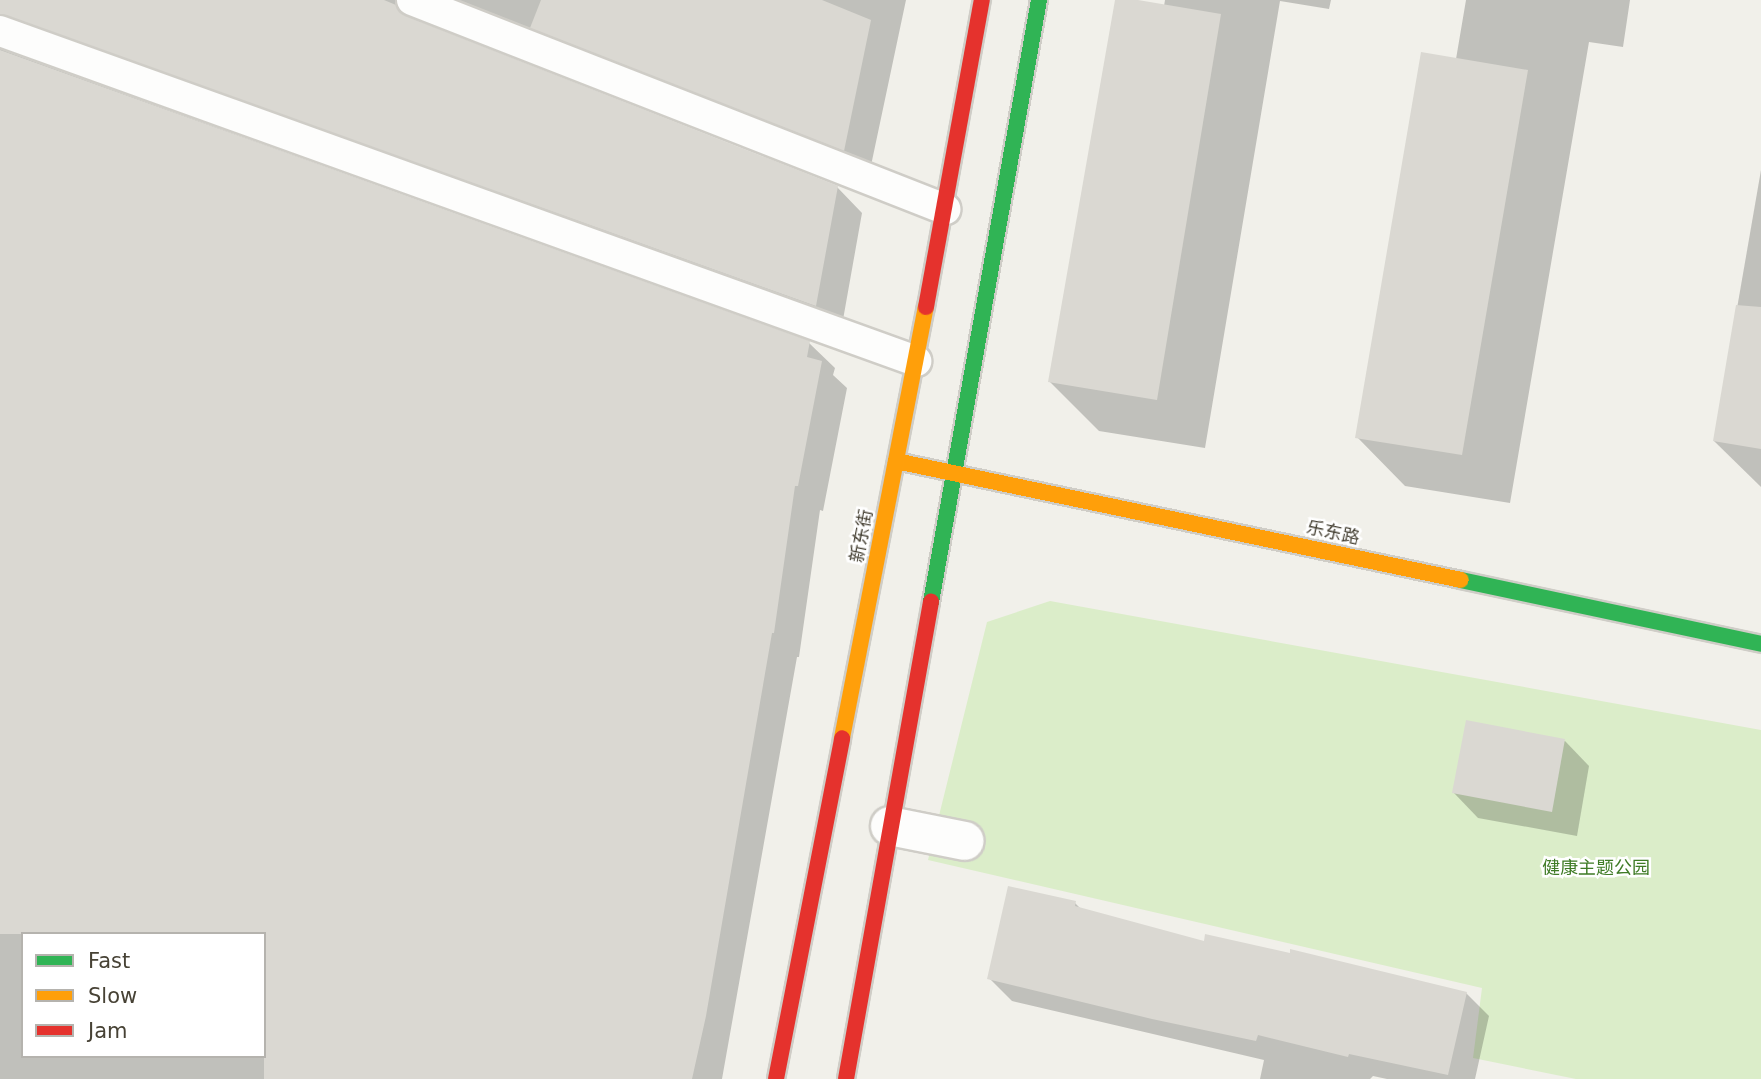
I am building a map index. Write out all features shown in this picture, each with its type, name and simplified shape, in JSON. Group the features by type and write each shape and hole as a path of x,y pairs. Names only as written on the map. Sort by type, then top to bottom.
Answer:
{"main road":[{"name":"新东街","path":"776,1079 916,361 982,0"},
{"path":"846,1079 1039,0"},
{"name":"乐东路","path":"896,461 1761,644"}],"street":[{"path":"890,826 965,841"}],"lane":[{"path":"412,0 945,209"},
{"path":"0,31 916,361"}],"green space":[{"name":"健康主题公园","path":"1050,601 1761,730 1761,1079 1576,1079 1473,1058 1482,988 928,860 987,622"}],"building":[{"path":"0,0 384,0 396,5 406,16 838,186 816,306 0,14"},
{"path":"541,0 822,0 871,20 844,151 530,28"},
{"path":"1115,0 1138,0 1221,14 1157,400 1048,382"},
{"path":"0,50 810,341 807,357 822,361 798,486 795,486 774,633 706,1016 692,1079 264,1079 266,932 0,934"},
{"path":"1421,52 1528,70 1462,455 1355,438"},
{"path":"1736,305 1761,307 1761,449 1713,441"},
{"path":"1466,720 1565,739 1552,812 1452,793"},
{"path":"1008,886 1076,901 1075,906 1204,941 1205,934 1290,953 1290,949 1467,992 1448,1075 1349,1054 1348,1057 1258,1035 1256,1041 987,979"}],"traffic: fast":[{"path":"931,602 1039,0"},
{"path":"1461,580 1761,644"}],"traffic: slow":[{"path":"842,738 926,307"},
{"path":"896,461 1461,580"}],"traffic: jam":[{"path":"926,307 982,0"},
{"path":"846,1079 931,602"},
{"path":"776,1079 842,738"}]}
